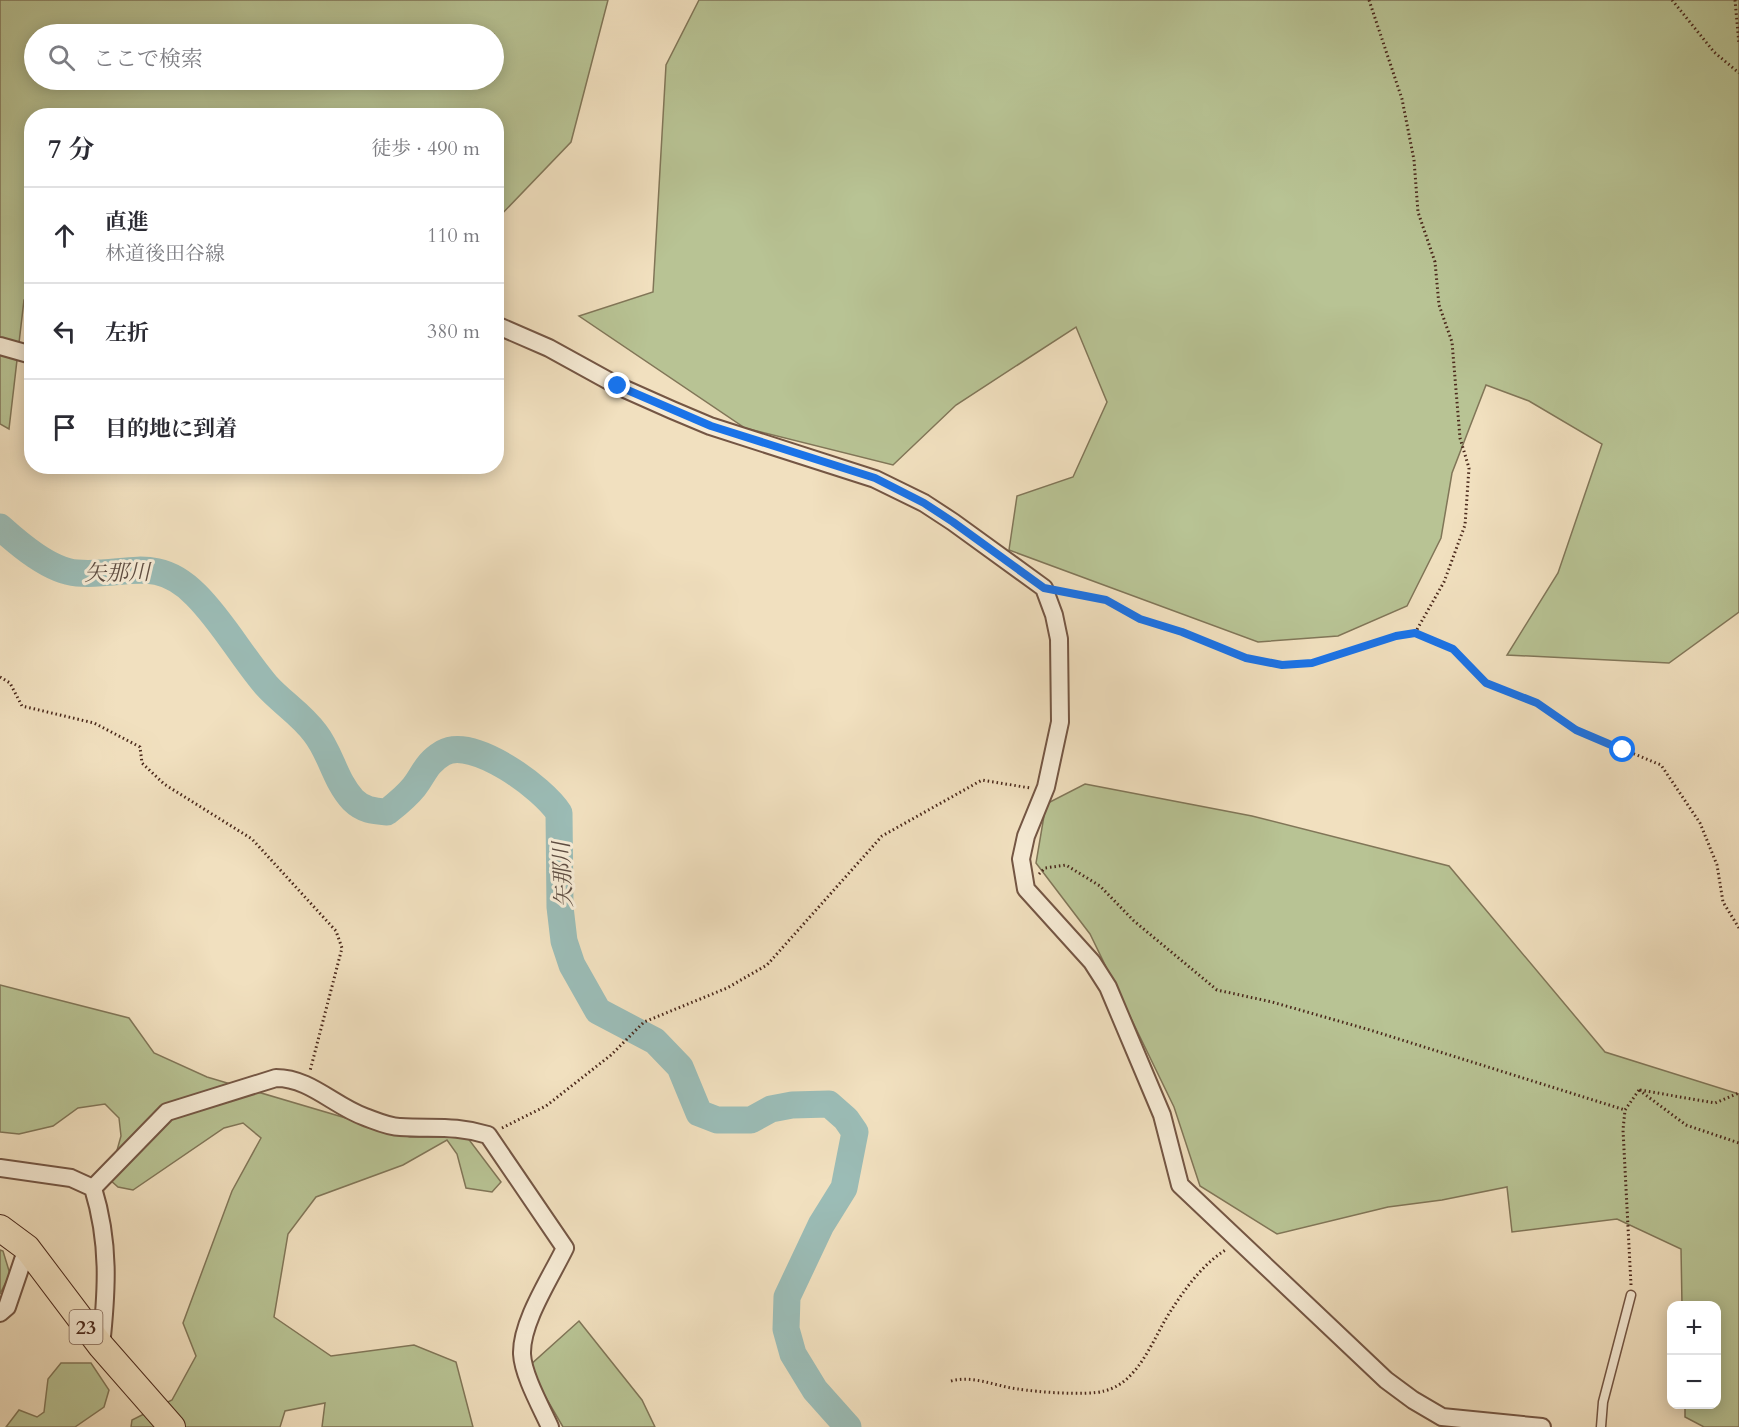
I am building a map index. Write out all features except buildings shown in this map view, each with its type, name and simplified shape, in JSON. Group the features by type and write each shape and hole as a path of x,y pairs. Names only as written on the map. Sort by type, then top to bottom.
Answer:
{"main road":[{"name":"23","path":"0,1228 27,1248 101,1346 172,1427"}],"street":[{"path":"504,329 549,348 618,386 711,426 875,478 924,503 1044,588 1054,615 1059,652 1059,722 1046,787 1026,836 1021,859 1026,889 1092,962 1108,987 1162,1115 1180,1185 1386,1380 1413,1400 1442,1416 1542,1427"},
{"path":"0,346 24,353"},
{"path":"93,1188 167,1112 276,1078 286,1078 305,1084 361,1116 398,1127 443,1126 465,1128 488,1135 565,1248 525,1332 522,1355 550,1427"},
{"path":"0,1168 72,1178 93,1188 102,1216 108,1277 101,1346"},
{"path":"0,1313 8,1307 27,1248"}],"lane":[{"path":"1601,1427 1603,1402 1631,1295"}],"path":[{"path":"1369,0 1402,99 1414,160 1418,212 1435,262 1439,305 1452,342 1460,438 1469,468 1465,525 1444,582 1415,633"},
{"path":"1672,0 1714,52 1739,73"},
{"path":"1735,0 1739,44"},
{"path":"1044,588 1106,600 1140,619 1182,632 1246,658 1282,665 1312,663 1396,636 1415,633 1453,649 1486,683 1537,703 1576,730 1661,765 1700,823 1717,865 1723,902 1739,928"},
{"path":"0,677 10,683 22,706 94,723 140,747 142,763 164,784 252,839 336,931 342,948 319,1042 305,1084"},
{"path":"488,1135 546,1106 610,1055 644,1022 727,988 767,965 882,836 982,780 1030,788 1046,787"},
{"path":"1026,889 1045,868 1066,865 1100,885 1134,921 1217,990 1272,1002 1370,1030 1625,1110"},
{"path":"1631,1295 1623,1130 1625,1110 1639,1090"},
{"path":"1639,1090 1715,1103 1739,1093"},
{"path":"1639,1090 1686,1125 1739,1143"},
{"path":"951,1381 964,1378 1016,1389 1105,1391 1131,1377 1171,1309 1196,1276 1212,1258 1239,1241"}],"green space":[{"path":"0,0 608,0 571,142 504,212 504,108 24,108 24,300 9,429 0,424"},
{"path":"699,0 1739,0 1739,612 1669,663 1507,655 1558,573 1602,444 1529,401 1486,385 1452,473 1441,538 1407,606 1338,636 1258,642 1009,550 1017,496 1073,477 1107,402 1076,327 956,405 893,465 745,428 579,316 653,292 666,65"},
{"path":"1085,784 1252,816 1449,866 1605,1052 1739,1094 1739,1427 1704,1427 1685,1417 1685,1409 1721,1409 1721,1301 1682,1301 1681,1249 1617,1219 1512,1232 1507,1187 1442,1200 1388,1207 1277,1234 1200,1186 1174,1107 1090,934 1036,863 1046,804"},
{"path":"0,985 129,1018 154,1053 207,1077 410,1137 467,1137 501,1182 492,1192 466,1188 457,1154 447,1140 403,1165 316,1197 288,1234 274,1317 331,1356 414,1345 456,1362 473,1427 322,1427 325,1403 285,1411 280,1427 131,1427 132,1420 172,1400 196,1356 183,1323 232,1191 261,1138 243,1123 224,1128 133,1190 118,1187 109,1179 121,1136 119,1118 105,1104 78,1108 53,1126 19,1134 0,1132"},
{"path":"0,1250 3,1251 10,1274 0,1294"},
{"path":"579,1321 642,1400 655,1427 563,1427 528,1367"},
{"path":"61,1363 91,1363 109,1390 104,1407 75,1427 6,1427 19,1410 37,1417 44,1412 48,1379"}],"waterway":[{"name":"矢那川","path":"0,527 36,556 67,571 77,573 154,571 181,582 215,617 266,685 309,726 325,749 347,792 364,808 387,812 411,791 432,761 443,753 456,750 472,752 506,767 551,803 559,813 560,907 564,941 572,965 598,1011 655,1041 680,1067 699,1113 717,1120 751,1120 771,1109 792,1105 829,1104 846,1119 855,1132 844,1188 821,1225 787,1297 786,1329 793,1354 815,1390 848,1427"}],"route":[{"path":"618,386 711,426 875,478 924,503 1044,588 1106,600 1140,619 1182,632 1246,658 1282,665 1312,663 1396,636 1415,633 1437,640 1453,649 1486,683 1537,703 1576,730 1623,750"}]}
